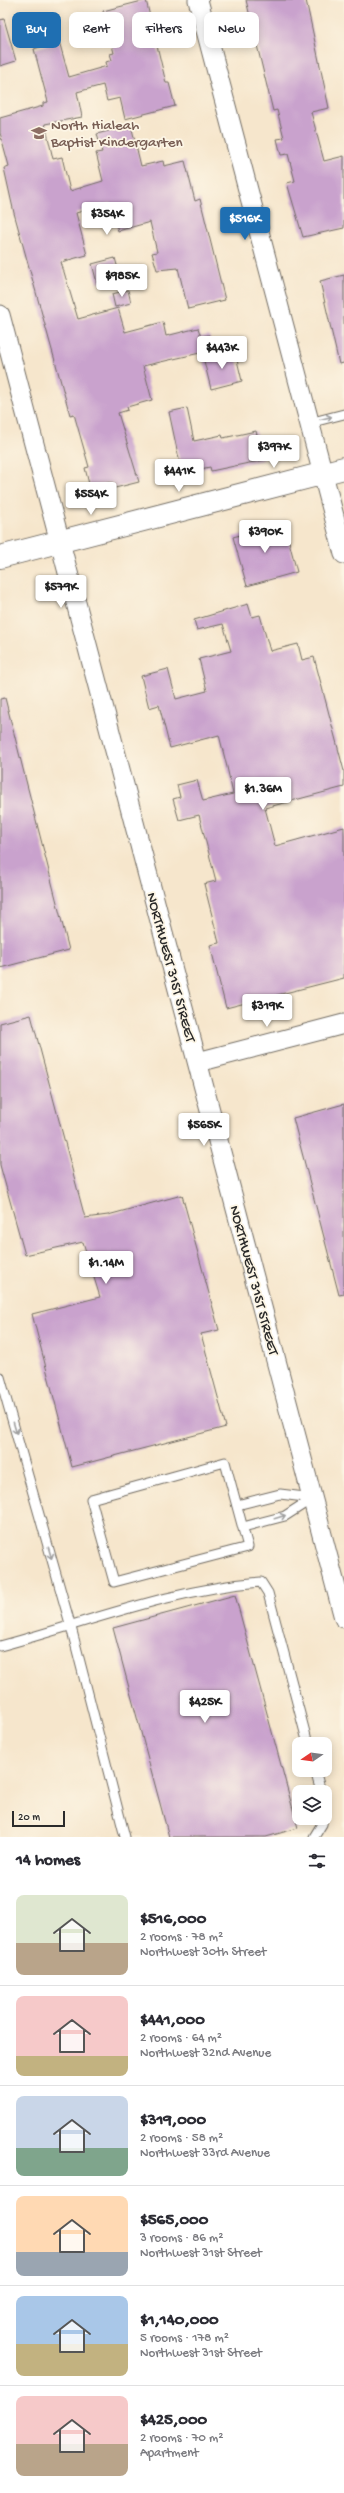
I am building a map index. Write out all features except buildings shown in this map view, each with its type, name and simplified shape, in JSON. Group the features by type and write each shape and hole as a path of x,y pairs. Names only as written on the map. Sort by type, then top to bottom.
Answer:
{"main road":[{"path":"0,557 344,468"}],"street":[{"path":"198,0 344,554"},
{"name":"NORTHWEST 31ST STREET","path":"0,315 313,1498 339,1577 344,1618"},
{"path":"198,1062 344,1024"}],"lane":[{"path":"309,423 344,414"},
{"path":"0,1377 71,1627 125,1837"},
{"path":"225,1462 237,1505 248,1548 114,1582 91,1499 225,1462"},
{"path":"237,1505 280,1494 313,1498"},
{"path":"242,1527 285,1516 313,1498"},
{"path":"0,1646 162,1600 222,1586 261,1582 268,1593 306,1737"},
{"path":"314,1837 321,1825"}],"place":[{"name":"North Hialeah Baptist Kindergarten","path":"39,133"}]}
